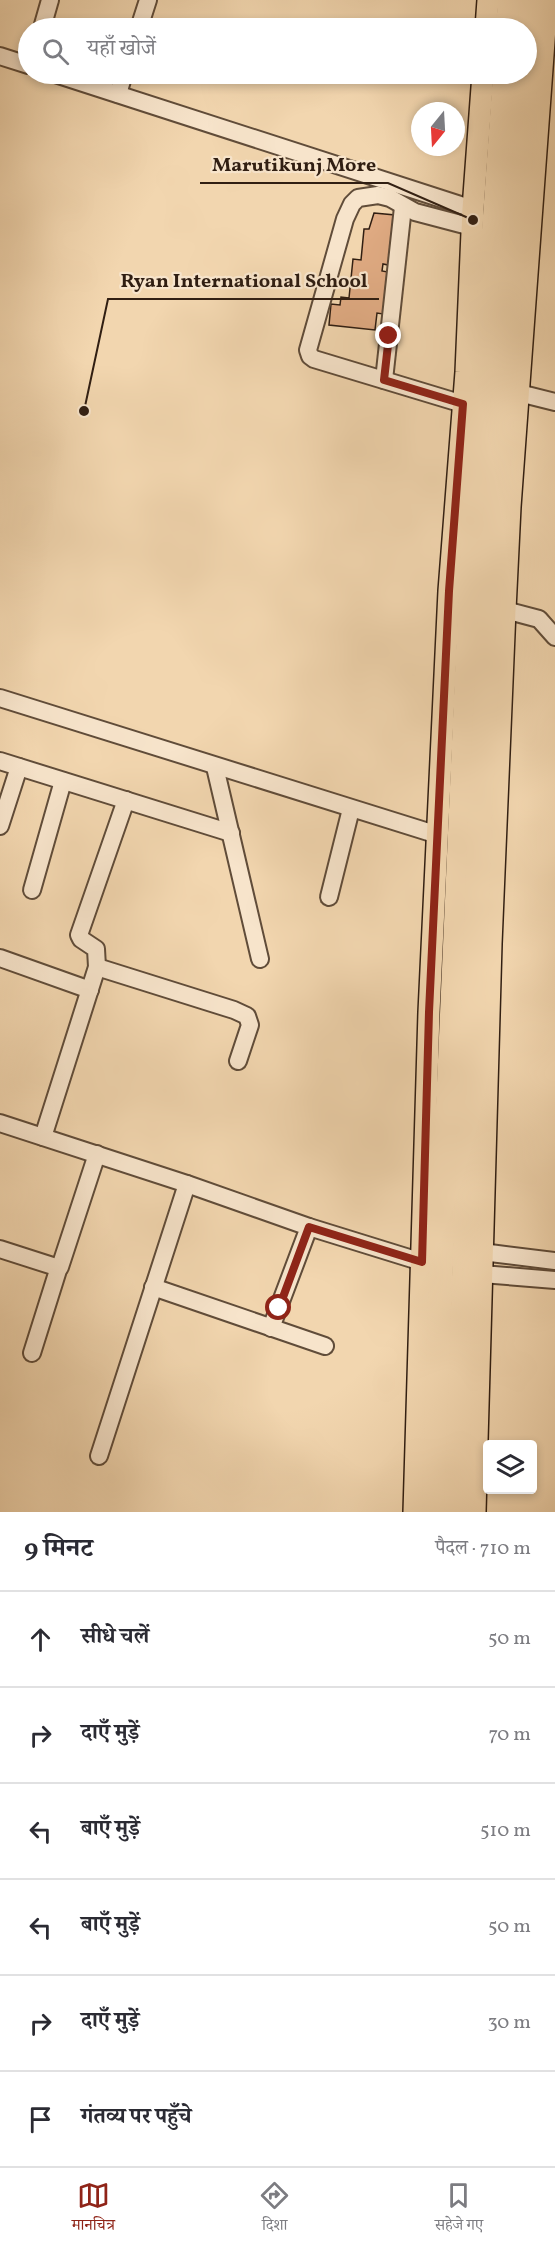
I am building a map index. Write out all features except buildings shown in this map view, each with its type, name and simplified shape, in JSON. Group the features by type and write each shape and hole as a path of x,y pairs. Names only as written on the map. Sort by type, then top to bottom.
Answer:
{"highway":[{"path":"509,18 510,0"},
{"path":"530,18 532,0"},
{"path":"456,1512 458,1263 474,514 504,84"},
{"path":"434,1512 458,1263 495,512 525,84"}],"main road":[{"path":"487,18 488,0"},
{"path":"414,1512 458,1263 491,944 505,610 519,393 549,47 547,0"},
{"path":"476,1512 458,1263 429,1012 449,591 482,84"}],"street":[{"path":"45,18 50,0"},
{"path":"142,18 148,0"},
{"path":"0,56 18,62"},
{"path":"86,84 473,218"},
{"path":"118,94 121,84"},
{"path":"463,404 315,359 310,356 308,350 345,219 352,204 362,196 378,195 390,198 415,212 473,218"},
{"path":"384,380 403,207"},
{"path":"519,393 554,401"},
{"path":"505,610 539,620 555,637"},
{"path":"539,620 555,612"},
{"path":"0,698 438,836"},
{"path":"0,761 231,833"},
{"path":"215,766 260,959"},
{"path":"0,826 19,767"},
{"path":"32,890 63,781"},
{"path":"43,1137 97,966 98,958 95,947 81,939 80,935 126,800"},
{"path":"329,897 351,809"},
{"path":"0,958 90,990"},
{"path":"97,966 247,1016 250,1025 237,1061"},
{"path":"0,1123 187,1184 309,1227 458,1263 555,1280"},
{"path":"32,1353 97,1154"},
{"path":"99,1456 187,1184"},
{"path":"271,1328 309,1227"},
{"path":"0,1249 59,1268"},
{"path":"458,1263 555,1261"},
{"path":"153,1287 325,1346"}],"place":[{"name":"Marutikunj More","path":"473,220"},
{"name":"Ryan International School","path":"84,411"}],"route":[{"path":"279,1308 309,1227 422,1262 429,1012 449,591 463,404 384,380 389,336"}]}
